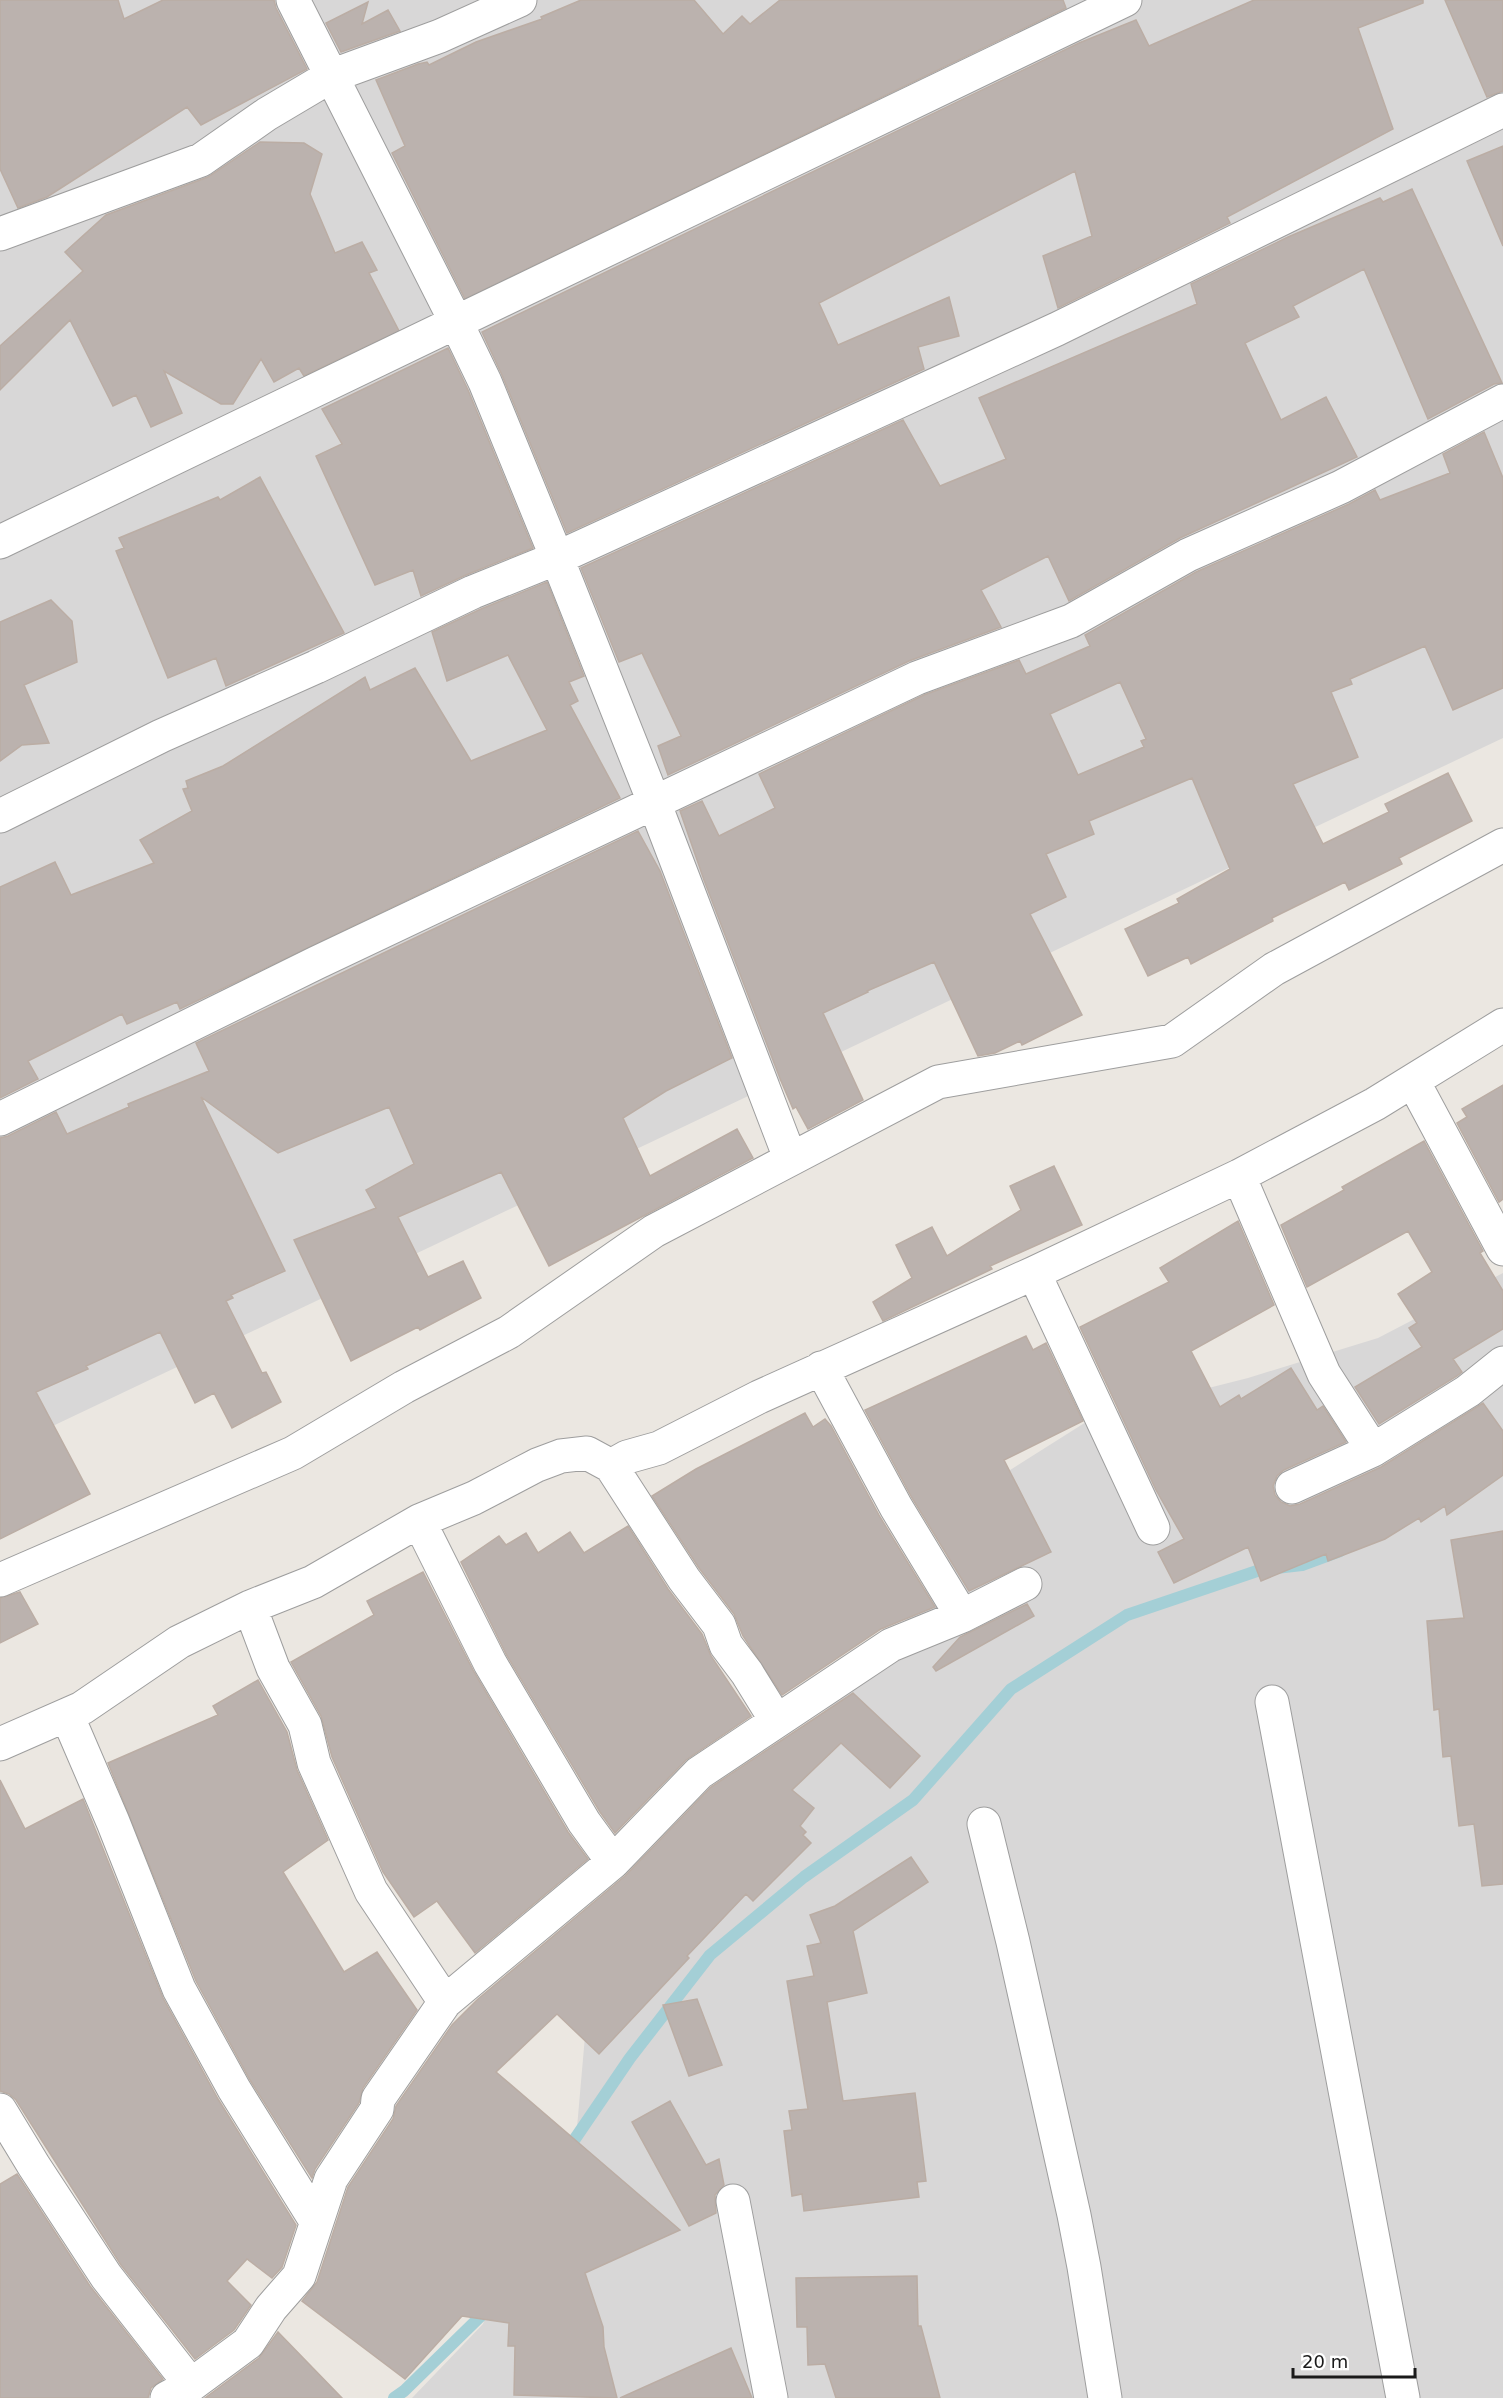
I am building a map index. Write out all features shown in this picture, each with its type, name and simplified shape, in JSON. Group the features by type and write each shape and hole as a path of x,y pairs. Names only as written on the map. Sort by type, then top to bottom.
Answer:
{"street":[{"path":"293,0 485,382 654,802 790,1158"},
{"path":"0,234 201,160 267,114 331,76 440,36 520,0"},
{"path":"0,543 220,439 456,322 1125,0"},
{"path":"0,816 161,736 316,667 472,592 557,558 1057,329 1503,110"},
{"path":"0,1119 316,963 917,678 1071,621 1188,555 1341,487 1503,401"},
{"path":"0,1580 293,1454 404,1386 509,1332 654,1230 938,1082 1172,1041 1274,969 1503,845"},
{"path":"611,1466 627,1457 659,1448 759,1396 1034,1273 1239,1176 1315,1137 1413,1081 1503,1025"},
{"path":"1413,1081 1503,1249"},
{"path":"1239,1176 1324,1374 1373,1450"},
{"path":"1034,1273 1153,1528"},
{"path":"1292,1487 1373,1450 1468,1391 1503,1363"},
{"path":"821,1368 896,1507 962,1616"},
{"path":"0,1744 82,1708 179,1642 249,1607 313,1582 419,1521 474,1498 537,1465 561,1456 587,1454 611,1466 684,1579 719,1626 726,1645 747,1673 776,1720"},
{"path":"419,1521 490,1663 584,1822 613,1862"},
{"path":"0,2110 179,2392 248,2343 271,2308 299,2276 331,2179 377,2109 378,2099 445,2002 613,1862 699,1773 891,1645 962,1616 1025,1584"},
{"path":"249,1607 273,1668 305,1725 314,1763 371,1891 445,2002"},
{"path":"1272,1702 1392,2326 1403,2398"},
{"path":"67,1715 113,1822 179,1989 234,2089 316,2221"},
{"path":"984,1824 1074,2215 1105,2398"},
{"path":"733,2201 771,2398"}],"shaded area":[{"path":"0,0 1503,0 1503,738 0,1451"},
{"path":"1503,1273 1503,2398 412,2398 483,2324 522,2233 576,2139 595,1922 880,1660 996,1479 1094,1417 1248,1378 1378,1338"}],"building":[{"path":"0,0 118,0 124,19 163,0 274,0 307,69 201,125 187,107 47,197 18,208 0,169"},
{"path":"581,0 694,0 723,34 742,16 750,24 780,0 1063,0 1066,8 465,299 392,153 405,146 376,80 418,64 427,62 429,65 476,42 542,19 541,17"},
{"path":"1254,0 1423,0 1423,3 1358,28 1393,129 1227,217 1230,223 1058,308 1043,256 1092,236 1075,171 819,303 838,345 949,297 959,336 918,347 924,369 567,533 482,332 1079,43 1136,20 1149,46"},
{"path":"1445,0 1503,0 1503,91 1487,97"},
{"path":"368,2 362,24 388,10 400,31 341,52 326,23"},
{"path":"260,142 304,143 322,154 310,194 335,253 362,242 377,270 369,273 399,331 304,376 299,368 274,382 261,359 233,404 221,404 164,371 182,413 151,427 136,395 113,406 70,320 0,390 0,346 83,271 65,252 106,215 208,177"},
{"path":"1503,146 1503,246 1467,161"},
{"path":"1412,189 1502,383 1494,384 1428,419 1364,269 1293,306 1299,317 1245,343 1281,420 1326,397 1357,457 1180,538 1069,601 1048,556 981,590 1001,627 909,661 668,775 658,746 681,736 642,653 619,662 581,568 903,420 940,486 1006,459 979,398 1197,304 1191,284 1288,237 1380,198 1383,202"},
{"path":"448,348 468,390 533,548 421,596 413,570 375,585 316,456 342,444 322,409"},
{"path":"1484,432 1503,478 1503,688 1453,710 1425,646 1350,679 1352,684 1331,692 1358,757 1293,784 1323,844 1389,812 1385,804 1448,773 1472,821 1399,858 1402,864 1349,890 1345,882 1272,918 1273,921 1191,964 1188,957 1148,976 1125,929 1179,903 1177,899 1230,869 1192,778 1089,821 1094,834 1046,854 1066,897 1030,914 1082,1015 1022,1045 1020,1041 995,1053 978,1056 934,962 823,1013 863,1100 808,1129 796,1107 793,1109 781,1081 680,811 702,801 719,836 775,808 759,774 924,695 1019,660 1026,674 1090,646 1085,635 1196,572 1349,504 1375,490 1380,500 1450,473 1443,454","holes":["1120,682 1146,739 1141,741 1144,747 1078,775 1050,714"]},
{"path":"260,477 344,633 226,686 216,658 168,678 116,551 124,548 119,538 218,497 220,500"},
{"path":"547,582 584,676 569,682 578,701 570,705 620,798 180,1009 177,1002 127,1024 122,1014 28,1061 38,1079 0,1098 0,887 55,862 71,895 154,863 140,840 192,811 183,789 188,788 186,781 223,766 365,677 370,690 415,668 471,761 547,730 508,655 447,681 432,632"},
{"path":"51,600 72,621 77,662 24,685 49,743 22,745 0,761 0,622"},
{"path":"638,831 660,871 732,1058 666,1091 623,1118 650,1176 737,1129 753,1158 549,1266 501,1172 398,1217 428,1277 463,1261 481,1298 420,1330 418,1327 351,1361 294,1240 376,1208 366,1190 414,1164 389,1107 278,1153 201,1097 285,1271 231,1295 233,1298 226,1301 262,1373 266,1372 281,1402 232,1428 214,1393 195,1403 160,1332 86,1366 88,1369 36,1392 90,1494 0,1539 0,1138 56,1112 67,1134 129,1107 128,1104 209,1071 196,1043"},
{"path":"1503,1085 1503,1199 1499,1202 1457,1123 1467,1117 1462,1109"},
{"path":"1424,1141 1483,1251 1480,1253 1503,1291 1503,1329 1453,1359 1462,1372 1457,1376 1379,1424 1355,1387 1422,1347 1409,1328 1417,1323 1398,1294 1432,1272 1408,1231 1307,1287 1281,1225 1344,1190 1342,1187"},
{"path":"1054,1166 1082,1225 990,1266 992,1269 883,1321 873,1302 912,1278 896,1245 932,1227 947,1256 1021,1210 1010,1186"},
{"path":"1238,1221 1274,1305 1191,1351 1220,1407 1239,1395 1241,1399 1291,1368 1317,1410 1323,1406 1346,1442 1284,1470 1277,1476 1273,1486 1275,1495 1281,1502 1290,1506 1300,1504 1381,1467 1483,1403 1503,1431 1503,1475 1447,1515 1445,1506 1421,1522 1419,1518 1385,1539 1328,1561 1326,1554 1261,1581 1248,1547 1174,1583 1158,1552 1184,1539 1156,1490 1080,1327 1169,1282 1160,1268"},
{"path":"1026,1336 1033,1350 1046,1343 1083,1421 1004,1460 1051,1552 969,1591 912,1498 865,1410"},
{"path":"805,1413 813,1427 825,1419 831,1426 880,1517 935,1607 881,1629 782,1695 743,1636 734,1614 699,1568 652,1496 696,1469"},
{"path":"628,1526 668,1589 702,1634 711,1656 751,1716 686,1760 615,1833 600,1812 506,1654 461,1562 499,1536 506,1545 526,1533 538,1553 570,1532 584,1553"},
{"path":"1503,1531 1503,1884 1482,1886 1474,1824 1459,1826 1451,1756 1443,1757 1439,1709 1434,1710 1427,1621 1464,1618 1451,1540"},
{"path":"423,1572 474,1672 568,1832 588,1859 475,1953 437,1901 414,1917 383,1872 332,1757 321,1716 291,1662 374,1615 367,1601"},
{"path":"20,1592 38,1624 0,1643 0,1598"},
{"path":"1027,1604 1034,1616 936,1671 933,1667 960,1637"},
{"path":"258,1680 287,1732 297,1770 328,1840 283,1872 344,1972 377,1952 417,2010 363,2088 359,2103 315,2169 312,2178 250,2080 196,1981 108,1763 218,1715 213,1706"},
{"path":"853,1693 920,1756 890,1788 841,1743 792,1790 814,1808 800,1826 806,1832 803,1835 811,1843 753,1901 746,1894 599,2054 557,2014 496,2072 680,2230 585,2273 603,2327 604,2347 617,2398 514,2395 515,2346 508,2346 509,2323 462,2316 405,2379 302,2301 317,2282 348,2187 393,2119 396,2106 452,2025 478,1999 625,1876 711,1787"},
{"path":"0,1780 25,1829 83,1799 163,1998 218,2099 296,2225 282,2267 272,2278 247,2259 227,2281 251,2305 234,2330 195,2359 121,2265 16,2100 0,2091"},
{"path":"911,1857 928,1882 853,1931 867,1993 827,2002 843,2101 915,2093 926,2181 917,2182 919,2197 804,2211 802,2194 792,2196 784,2131 792,2130 789,2111 808,2109 787,1981 814,1976 807,1946 821,1943 810,1915 835,1906"},
{"path":"697,1999 722,2065 689,2076 663,2005"},
{"path":"670,2101 706,2165 719,2159 724,2185 715,2195 716,2213 689,2226 632,2122"},
{"path":"17,2174 90,2286 163,2379 151,2388 148,2398 0,2398 0,2184"},
{"path":"917,2276 918,2326 921,2326 940,2398 836,2398 825,2364 808,2365 807,2327 797,2327 796,2278"},
{"path":"278,2332 342,2398 205,2398 259,2358"},
{"path":"731,2348 752,2398 620,2398"}],"waterway":[{"path":"566,2152 630,2058 710,1955 804,1877 913,1800 1011,1689 1127,1615 1260,1570 1302,1565 1340,1551"},
{"path":"394,2398 489,2308"}]}
